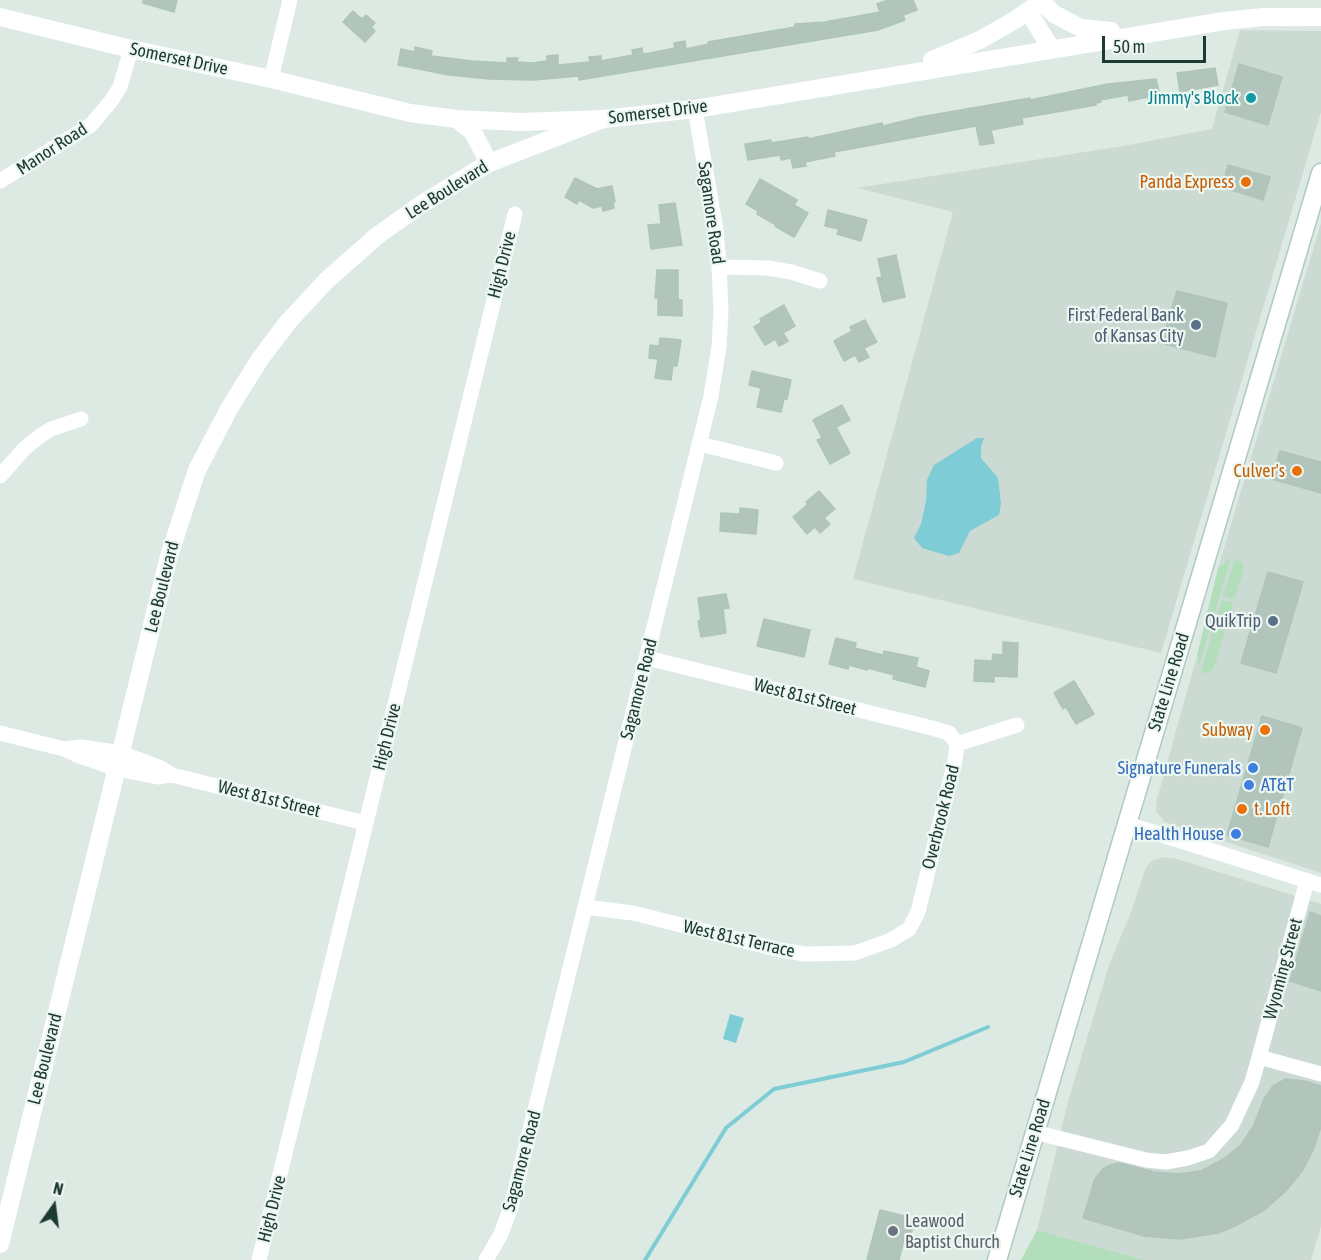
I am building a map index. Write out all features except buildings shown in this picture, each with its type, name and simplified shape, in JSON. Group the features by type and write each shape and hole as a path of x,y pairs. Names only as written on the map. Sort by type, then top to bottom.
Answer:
{"street":[{"path":"271,80 290,0"},
{"path":"1038,4 1081,28 1145,33"},
{"path":"1038,4 1051,48"},
{"path":"885,77 957,51 1001,29 1038,4"},
{"name":"Somerset Drive","path":"0,17 382,107 457,119 520,122 603,119 695,109 1145,33 1264,17 1321,17"},
{"name":"Manor Road","path":"0,182 91,125 120,87 131,49"},
{"name":"Sagamore Road","path":"486,1260 501,1234 511,1207 711,396 719,347 721,310 719,267 716,230 695,109"},
{"path":"457,119 473,132 489,163"},
{"name":"Lee Boulevard","path":"0,1244 169,556 197,470 230,406 288,322 334,274 378,235 422,204 489,163 603,119"},
{"name":"State Line Road","path":"997,1260 1321,173"},
{"name":"High Drive","path":"260,1260 515,214"},
{"path":"719,267 768,268 820,281"},
{"path":"0,476 18,454 40,436 51,429 81,419"},
{"path":"700,444 776,463"},
{"name":"West 81st Street","path":"647,658 932,728 949,733 957,744"},
{"name":"Overbrook Road","path":"891,940 909,928 918,912 955,761 957,744 1017,725"},
{"name":"West 81st Street","path":"0,733 64,749 82,747 119,761 159,767 172,775 365,824"},
{"path":"1126,824 1314,883"},
{"name":"Wyoming Street","path":"1034,1132 1146,1160 1166,1162 1209,1151 1232,1125 1252,1082 1314,883"},
{"name":"West 81st Terrace","path":"585,907 633,913 780,950 805,954 855,953 891,940"},
{"path":"1260,1057 1321,1074"}],"shaded area":[{"path":"1240,30 1321,31 1321,112 1161,653 853,579 953,212 857,188 1123,146 1212,129"},
{"path":"1321,223 1321,873 1165,822 1156,812 1157,799 1197,656 1218,568"},
{"path":"1163,857 1177,859 1321,904 1321,1226 1311,1260 1145,1260 1037,1230 1069,1098 1109,965 1132,910 1146,867 1152,861"}],"green space":[{"path":"1230,559 1199,666 1197,656 1218,568"},
{"path":"1235,559 1241,562 1244,569 1233,599 1223,596"},
{"path":"1222,600 1231,602 1233,605 1214,668 1205,673 1202,672 1202,668"},
{"path":"1037,1230 1145,1260 1021,1260"}],"water":[{"path":"977,438 984,438 981,458 998,478 1001,504 999,515 970,531 959,553 949,556 922,548 914,538 921,524 926,501 927,480 934,465"},
{"path":"730,1014 744,1018 736,1043 723,1039"}],"waterway":[{"path":"645,1260 726,1128 774,1089 904,1062 988,1027"}],"place":[{"name":"Jimmy's Block","path":"1251,98"},
{"name":"Panda Express","path":"1246,182"},
{"name":"First Federal Bank of Kansas City","path":"1196,325"},
{"name":"Culver's","path":"1297,471"},
{"name":"QuikTrip","path":"1273,621"},
{"name":"Subway","path":"1265,730"},
{"name":"Signature Funerals","path":"1253,768"},
{"name":"AT&T","path":"1249,785"},
{"name":"t. Loft","path":"1242,809"},
{"name":"Health House","path":"1236,834"},
{"name":"Leawood Baptist Church","path":"893,1231"}]}
